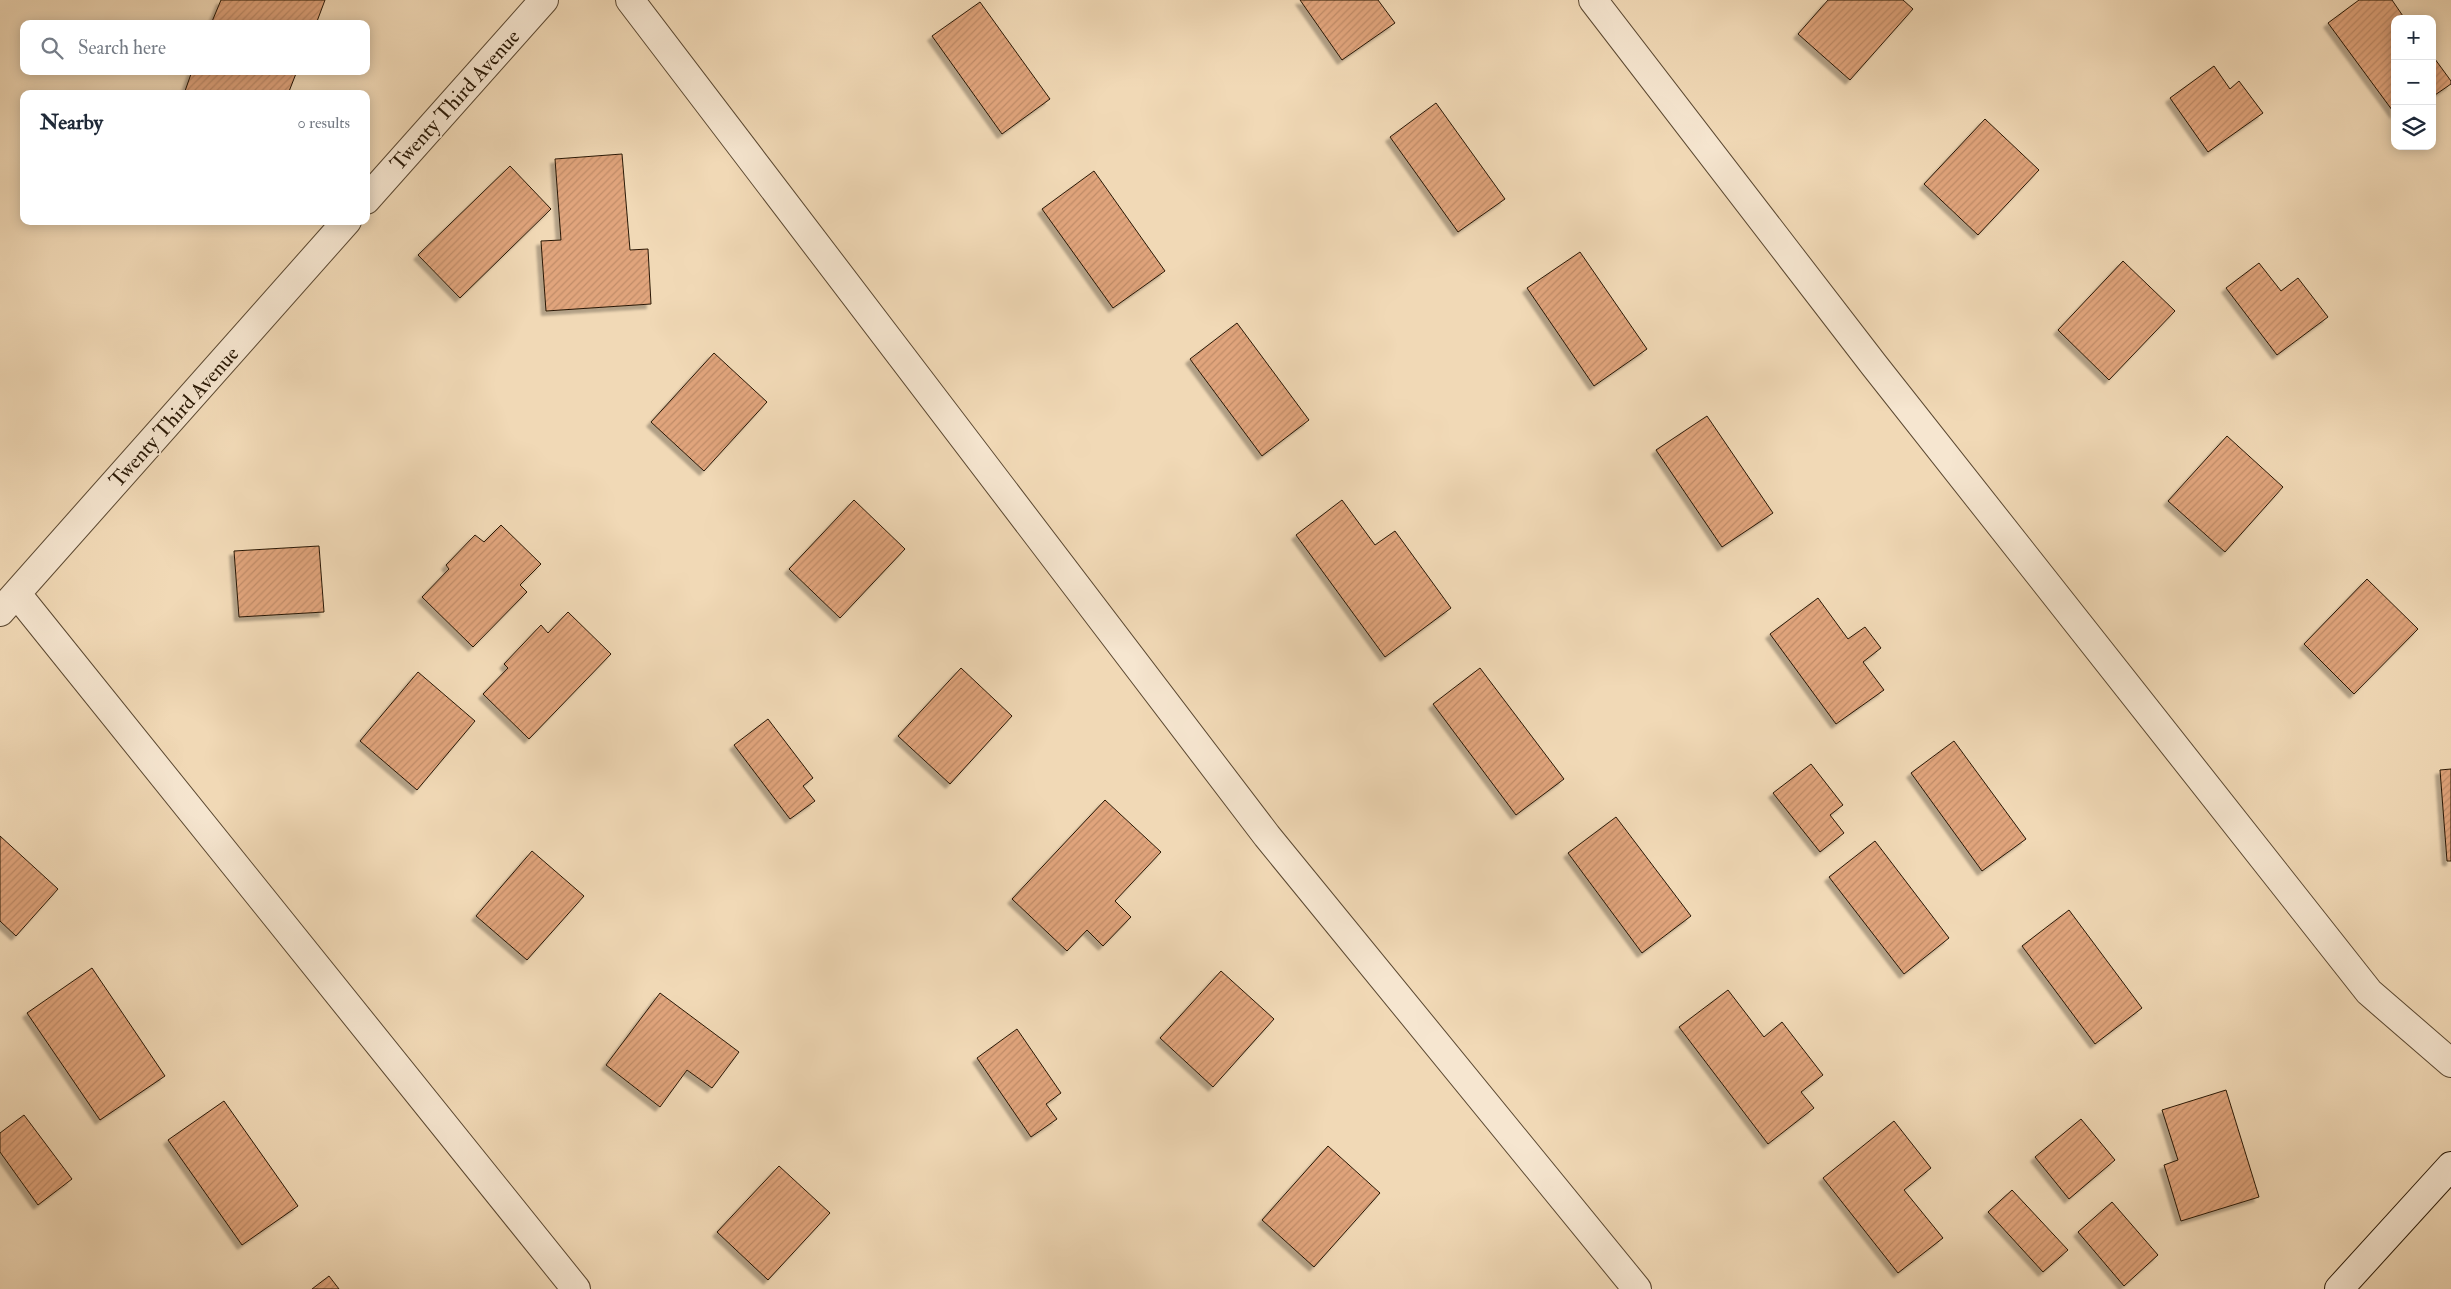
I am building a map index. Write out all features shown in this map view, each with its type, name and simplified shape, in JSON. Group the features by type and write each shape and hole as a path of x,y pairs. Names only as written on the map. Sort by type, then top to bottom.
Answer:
{"street":[{"name":"Twenty Third Avenue","path":"370,196 544,0"},
{"path":"630,0 1267,836 1637,1289"},
{"path":"1593,0 1874,365 2368,992 2451,1063"},
{"name":"Twenty Third Avenue","path":"8,603 343,225"},
{"path":"8,603 576,1289"},
{"path":"2340,1289 2451,1166"}],"building":[{"path":"221,0 325,0 318,20 213,20"},
{"path":"1300,0 1378,0 1395,23 1342,60"},
{"path":"1828,0 1903,0 1913,9 1850,80 1798,34"},
{"path":"2359,0 2392,0 2402,15 2391,15 2391,109 2328,23"},
{"path":"980,2 1050,99 1002,134 932,36"},
{"path":"2436,60 2451,81 2451,84 2436,94"},
{"path":"2214,66 2230,89 2239,81 2263,113 2208,152 2170,98"},
{"path":"191,75 295,75 290,90 185,90"},
{"path":"1436,103 1505,199 1458,232 1390,137"},
{"path":"1985,119 2039,170 1978,235 1924,184"},
{"path":"622,154 630,250 648,249 651,304 546,311 541,241 561,240 555,159"},
{"path":"510,166 551,209 460,298 418,255"},
{"path":"1094,171 1165,271 1113,308 1042,209"},
{"path":"1580,252 1647,349 1594,386 1527,288"},
{"path":"2123,261 2175,311 2109,380 2058,330"},
{"path":"2259,263 2281,291 2298,278 2328,317 2277,355 2226,288"},
{"path":"1237,323 1309,420 1262,456 1190,359"},
{"path":"714,353 767,402 704,471 651,422"},
{"path":"1707,416 1773,513 1722,547 1656,450"},
{"path":"2227,436 2283,487 2225,552 2168,501"},
{"path":"854,500 905,549 840,618 789,569"},
{"path":"1342,500 1375,545 1395,531 1451,608 1385,657 1296,535"},
{"path":"501,525 541,564 520,585 527,592 473,647 422,597 449,569 446,565 475,535 484,542"},
{"path":"319,546 324,612 239,617 234,551"},
{"path":"2367,579 2418,629 2354,694 2304,644"},
{"path":"1818,598 1848,639 1865,627 1881,648 1863,662 1884,690 1836,724 1770,634"},
{"path":"568,612 611,654 529,739 483,694 508,668 504,664 541,625 548,633"},
{"path":"961,668 1012,716 950,784 898,736"},
{"path":"1480,668 1564,779 1516,815 1433,704"},
{"path":"418,672 475,721 417,790 360,741"},
{"path":"768,719 813,778 803,786 815,801 790,819 734,745"},
{"path":"1954,741 2026,839 1982,871 1911,773"},
{"path":"1811,764 1843,805 1830,815 1844,833 1820,852 1773,793"},
{"path":"2451,769 2451,861 2447,861 2440,770"},
{"path":"1105,800 1161,852 1115,901 1131,917 1103,946 1087,930 1067,951 1012,899"},
{"path":"1616,817 1691,916 1642,953 1568,853"},
{"path":"0,836 58,889 16,936 0,921"},
{"path":"1875,841 1949,938 1904,974 1829,877"},
{"path":"532,851 584,896 527,960 476,916"},
{"path":"2069,910 2142,1008 2095,1044 2022,946"},
{"path":"92,968 165,1076 100,1120 27,1013"},
{"path":"1221,971 1274,1019 1213,1087 1160,1038"},
{"path":"1728,990 1764,1037 1782,1022 1823,1075 1801,1092 1814,1108 1768,1144 1679,1027"},
{"path":"660,993 739,1052 712,1088 687,1070 660,1107 606,1065"},
{"path":"1017,1029 1061,1093 1046,1104 1057,1119 1031,1137 977,1058"},
{"path":"2226,1090 2259,1197 2181,1221 2164,1165 2178,1160 2162,1110"},
{"path":"224,1101 298,1206 242,1245 168,1140"},
{"path":"24,1115 72,1179 38,1205 0,1152 0,1133"},
{"path":"2081,1119 2115,1160 2069,1199 2035,1157"},
{"path":"1894,1121 1931,1168 1904,1190 1943,1238 1898,1273 1823,1178"},
{"path":"1328,1146 1380,1193 1314,1267 1262,1220"},
{"path":"779,1166 830,1213 768,1280 717,1232"},
{"path":"2012,1190 2068,1250 2043,1272 1988,1212"},
{"path":"2112,1202 2158,1255 2124,1286 2078,1232"},
{"path":"329,1276 339,1289 312,1289"}]}
